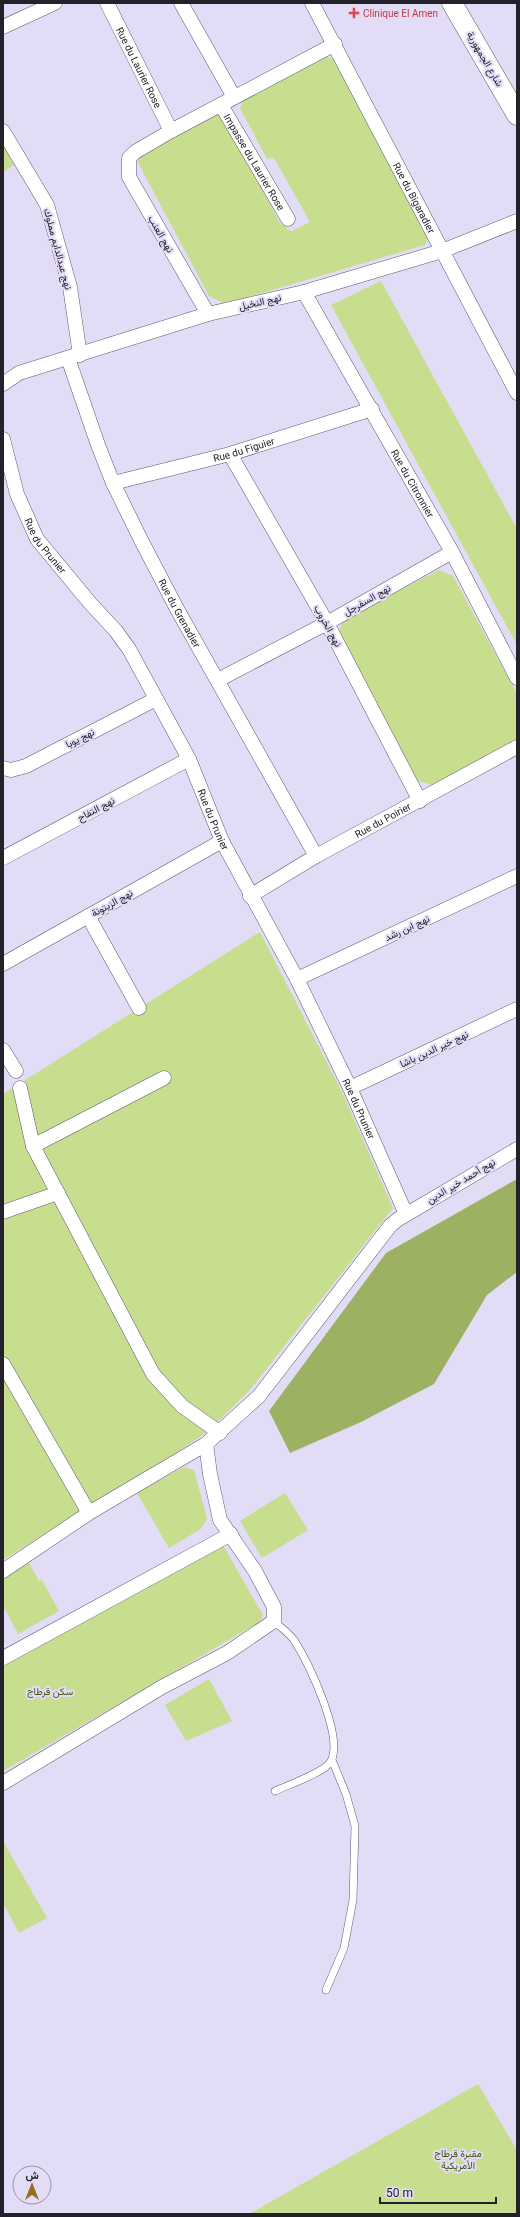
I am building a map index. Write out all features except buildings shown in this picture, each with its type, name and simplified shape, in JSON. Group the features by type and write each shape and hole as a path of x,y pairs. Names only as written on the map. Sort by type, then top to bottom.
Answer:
{"main road":[{"name":"شارع الجمهورية","path":"452,3 517,115"}],"street":[{"path":"3,27 41,6 55,3"},
{"name":"Rue du Laurier Rose","path":"107,3 171,131"},
{"path":"181,3 234,97"},
{"name":"Rue du Bigaradier","path":"312,3 335,44 517,393"},
{"path":"171,131 335,44"},
{"name":"Impasse du Laurier Rose","path":"221,105 288,219"},
{"name":"نهج عبدالدايم مملوك","path":"3,131 46,205 70,287 74,357"},
{"name":"نهج العنب","path":"171,131 135,152 129,158 129,177 208,314"},
{"name":"نهج النخيل","path":"3,384 19,373 208,314 304,292 442,251 517,221"},
{"name":"Rue du Citronnier","path":"304,292 372,409 452,552 517,678"},
{"name":"Rue du Grenadier","path":"74,357 95,439 113,483 174,602 316,856"},
{"name":"Rue du Figuier","path":"113,483 230,454 372,409"},
{"name":"Rue du Prunier","path":"3,439 17,494 37,540 90,603 116,631 129,650 189,759 222,841 250,896 297,979 350,1088 406,1214"},
{"name":"نهج الخروب","path":"230,454 327,623 420,801"},
{"name":"نهج السفرجل","path":"218,680 327,623 452,552"},
{"name":"نهج يوبا","path":"3,768 11,770 26,766 156,699"},
{"name":"Rue du Poirier","path":"250,896 316,856 517,748"},
{"name":"نهج التفاح","path":"3,858 189,759"},
{"name":"نهج الزيتونة","path":"3,964 222,841"},
{"name":"نهج ابن رشد","path":"297,979 517,876"},
{"path":"88,916 139,1008"},
{"name":"نهج خير الدين باشا","path":"350,1088 517,1009"},
{"path":"3,1050 16,1071"},
{"path":"33,1146 164,1078"},
{"path":"20,1088 33,1146 153,1374 182,1406 220,1433"},
{"name":"نهج أحمد خير الدين","path":"3,1571 89,1513 206,1444 220,1433 259,1396 390,1226 406,1214 517,1149"},
{"path":"3,1212 58,1193"},
{"path":"3,1364 89,1513"},
{"path":"3,1783 162,1687 227,1653 274,1621 274,1607 255,1570 220,1520 210,1474 206,1444"},
{"path":"3,1658 231,1534"}],"lane":[{"path":"274,1621 293,1639 318,1685 329,1719 333,1746 332,1760 346,1794 355,1826 353,1900 344,1948 326,1990"},
{"path":"275,1791 324,1769 332,1760"}],"green space":[{"path":"322,55 339,61 430,233 425,245 225,304 209,296 135,157 221,112 281,225 284,224 288,230 292,231 310,222 274,158 267,159 240,108 244,99"},
{"path":"3,138 17,163 3,172"},
{"path":"381,281 517,529 517,645 331,305"},
{"path":"439,570 453,576 517,694 517,739 432,785 416,780 339,632 343,620"},
{"path":"260,932 342,1092 393,1208 249,1391 207,1432 156,1466 3,1560 3,1094"},
{"path":"517,1179 517,1272 487,1295 434,1384 361,1422 290,1453 269,1411 386,1253"},
{"path":"184,1467 194,1470 207,1518 201,1529 169,1548 137,1493"},
{"path":"285,1493 308,1530 262,1558 240,1521"},
{"name":"سكن قرطاج","path":"217,1542 224,1547 263,1615 260,1622 3,1771 3,1666"},
{"path":"28,1561 39,1581 42,1580 59,1611 18,1634 3,1606 3,1575"},
{"path":"209,1679 232,1721 186,1741 165,1705"},
{"path":"3,1841 47,1918 19,1933 3,1903"},
{"name":"مقبرة قرطاج الأمريكية","path":"478,2084 517,2150 517,2214 249,2214"}],"place":[{"name":"Clinique El Amen","path":"354,13"}]}
